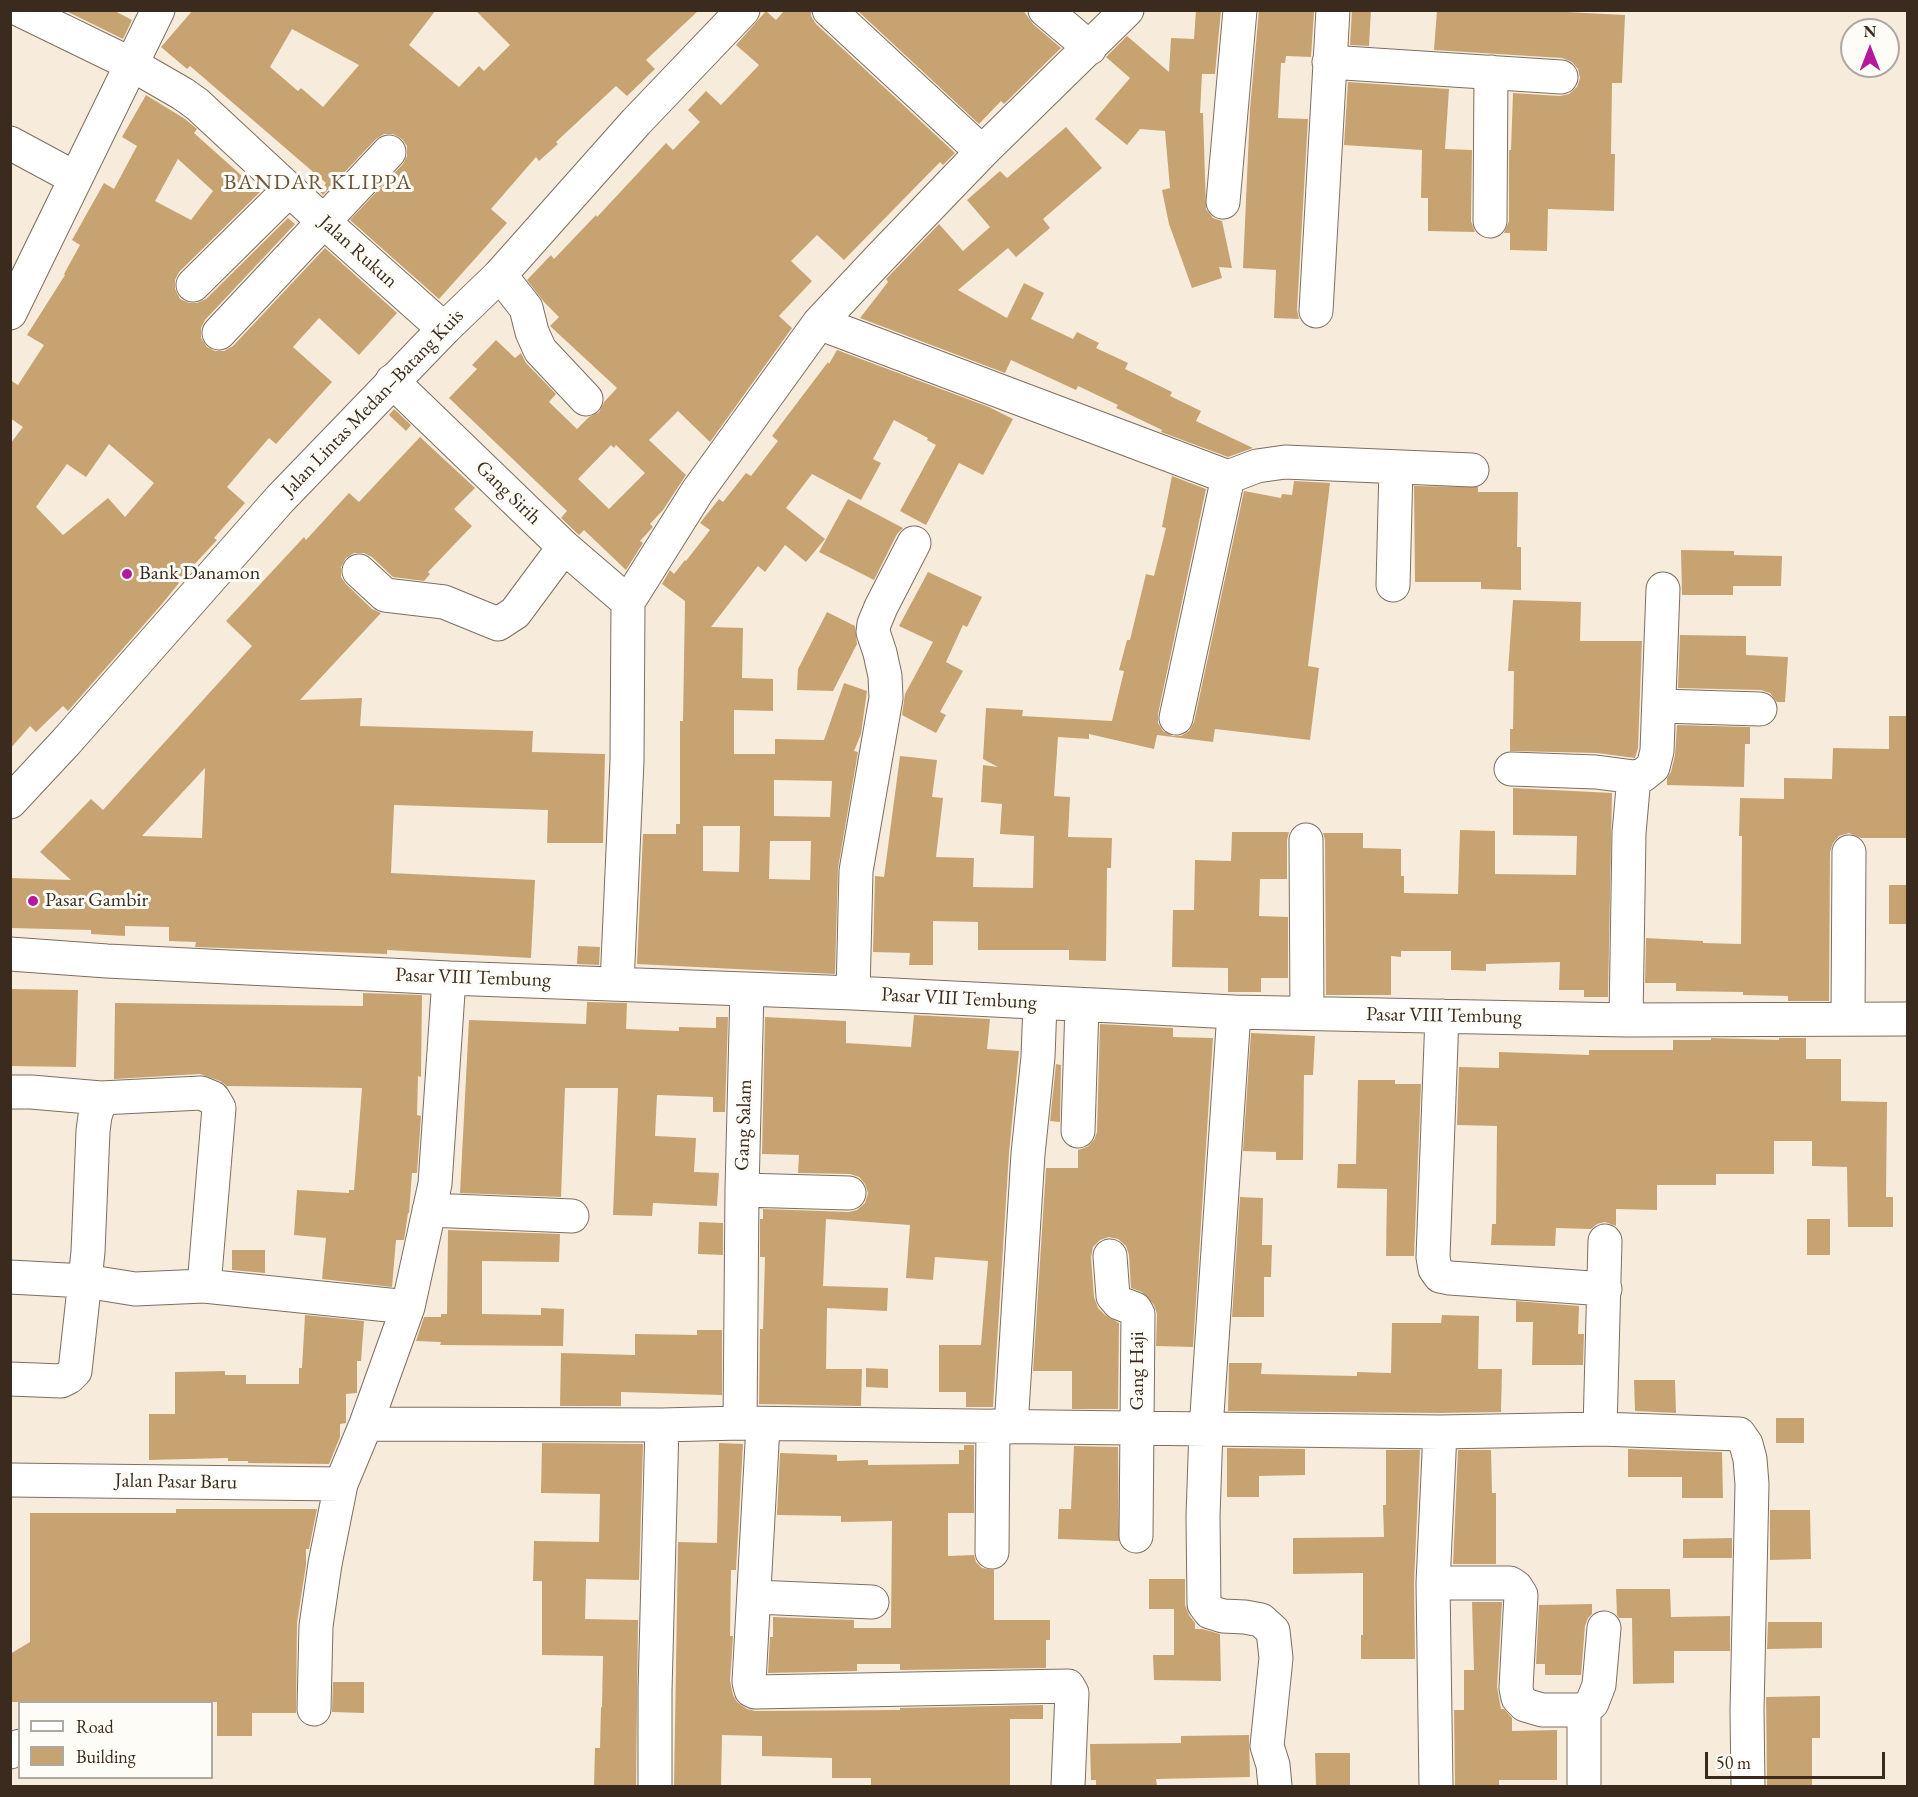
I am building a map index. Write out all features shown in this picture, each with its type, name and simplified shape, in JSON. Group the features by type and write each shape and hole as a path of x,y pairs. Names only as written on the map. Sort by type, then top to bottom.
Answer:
{"main road":[{"name":"Jalan Rukun","path":"20,10 131,64 197,104 444,329"},
{"path":"12,307 158,10"},
{"name":"Jalan Lintas Medan–Batang Kuis","path":"10,802 66,742 280,499 392,381 500,275 636,122 743,10"},
{"path":"829,10 982,153"},
{"path":"1045,10 1090,48"},
{"path":"616,984 627,762 628,602 697,492 819,323 982,153 1126,10"},
{"path":"1223,202 1240,10"},
{"path":"1316,311 1333,10"},
{"path":"1329,62 1561,77"},
{"path":"1490,221 1491,72"},
{"path":"10,143 75,178"},
{"path":"219,333 389,152"},
{"path":"193,285 290,189"},
{"path":"500,275 526,308 532,332 540,350 586,399"},
{"path":"819,323 1228,477 1257,466 1286,462 1472,470"},
{"name":"Gang Sirih","path":"392,381 564,547 628,602"},
{"path":"1393,585 1396,467"},
{"path":"1176,718 1228,477"},
{"path":"853,993 856,871 886,698 885,676 873,632 874,624 914,543"},
{"path":"359,571 385,595 444,602 498,624 515,612 564,547"},
{"path":"1511,769 1596,772 1634,777 1643,775 1653,767 1657,751 1660,706 1664,590"},
{"path":"1660,706 1760,709"},
{"path":"1626,1020 1629,833 1634,777"},
{"path":"1306,840 1307,1012"},
{"path":"1848,1018 1849,852"},
{"name":"Pasar VIII Tembung","path":"10,954 449,978 853,993 1234,1012 1626,1020 1908,1019"},
{"path":"314,1709 316,1626 325,1564 341,1484 366,1424 408,1306 435,1184 449,978"},
{"name":"Gang Salam","path":"747,990 742,1190 849,1193"},
{"path":"992,1552 1040,1004"},
{"path":"1078,1131 1082,1005"},
{"path":"1234,1012 1206,1428 1203,1516 1204,1604 1210,1612 1223,1616 1261,1620 1273,1631 1276,1658 1267,1746 1273,1765 1275,1786"},
{"path":"1442,1016 1433,1257 1435,1269 1440,1276 1450,1278 1605,1289"},
{"path":"10,1092 101,1098 201,1093 213,1098 219,1107 204,1286"},
{"path":"10,1379 61,1381 75,1371 88,1252 93,1131 101,1098"},
{"path":"742,1190 752,1424 755,1597 749,1682 751,1689 755,1692 1068,1686 1072,1693 1068,1786"},
{"path":"429,1210 572,1216"},
{"path":"1600,1429 1605,1241"},
{"name":"Gang Haji","path":"1110,1256 1113,1296 1119,1303 1135,1309 1138,1314 1137,1428"},
{"path":"10,1277 85,1281 135,1289 204,1286 408,1306"},
{"path":"366,1424 752,1424 1440,1432 1600,1429 1739,1434 1746,1444 1750,1459 1752,1484 1747,1710 1748,1786"},
{"path":"655,1786 655,1691 662,1425"},
{"path":"1136,1536 1137,1428"},
{"path":"1436,1786 1433,1583 1440,1432"},
{"name":"Jalan Pasar Baru","path":"10,1480 341,1484"},
{"path":"1433,1583 1510,1583 1516,1587 1521,1594 1516,1688 1518,1698 1525,1705 1542,1710 1584,1709 1592,1703 1599,1685 1604,1628"},
{"path":"755,1597 872,1602"},
{"path":"1584,1709 1584,1786"}],"building":[{"path":"64,10 113,10 132,20 123,39"},
{"path":"193,10 436,10 409,45 459,87 479,66 484,71 510,45 475,10 699,10 646,60 655,69 627,96 616,86 539,161 536,157 491,209 507,223 439,299 350,220 403,164 407,156 407,146 402,139 393,134 384,134 376,139 323,195 320,192 326,183 190,66 187,69 161,47","holes":["292,29 359,65 323,107 301,88 298,91 270,67"]},
{"path":"785,10 811,10 811,16 816,24 955,153 943,165 940,162 844,260 817,235 791,261 812,281 779,316 792,328 710,442 678,411 649,440 686,475 663,510 650,524 653,527 640,541 643,543 626,570 584,530 579,535 561,518 567,511 449,398 477,369 472,365 496,340 515,358 521,353 526,363 556,394 549,402 577,429 589,417 599,412 604,402 617,388 550,326 559,317 527,280 551,255 554,259 596,215 597,217 666,143 673,150 700,122 688,110 706,91 721,105 759,65 736,45 766,11 776,20","holes":["611,445 614,448 616,445 645,473 609,509 578,479"]},
{"path":"860,10 1023,10 1033,24 1061,48 1004,104 1001,101 979,124 859,12"},
{"path":"1196,10 1221,10 1215,74 1202,74 1200,113 1203,113 1206,209 1213,218 1222,221 1232,268 1219,267 1222,278 1192,288 1169,224 1162,190 1170,188 1165,131 1140,129 1127,145 1095,119 1130,78 1106,57 1127,36 1169,72 1171,38 1194,39"},
{"path":"1259,10 1314,12 1311,57 1286,56 1285,63 1281,63 1278,118 1308,119 1297,310 1299,319 1274,318 1276,270 1243,268 1250,109"},
{"path":"1352,10 1371,10 1369,46 1350,45"},
{"path":"1437,10 1527,10 1625,15 1622,83 1612,83 1611,154 1615,154 1614,211 1548,209 1547,251 1510,250 1510,233 1504,233 1509,221 1509,150 1511,150 1513,93 1560,96 1569,94 1577,87 1580,78 1578,69 1572,62 1562,58 1434,50"},
{"path":"1348,82 1449,89 1445,149 1472,150 1471,221 1475,232 1428,231 1428,198 1421,198 1422,150 1344,145"},
{"path":"146,95 197,129 194,133 260,192 179,272 175,280 175,289 180,299 189,303 197,303 206,299 288,218 295,224 205,320 201,328 201,338 207,347 215,351 224,351 233,346 325,248 397,313 359,355 319,318 293,347 332,382 276,444 269,438 227,487 245,503 214,538 217,540 178,582 162,604 68,711 63,706 36,732 30,726 10,749 10,444 23,427 10,418 10,380 18,385 44,345 27,335 65,275 80,245 72,240 104,183 114,189 137,146 122,137","holes":["178,159 213,191 191,220 155,201","109,444 154,483 125,517 108,498 63,535 36,507 67,464 86,477"]},
{"path":"1066,127 1102,168 1043,219 1050,228 1016,257 1008,248 958,290 1007,318 1024,283 1044,293 1031,319 1073,339 1077,332 1099,343 1096,348 1128,363 1125,369 1172,392 1170,396 1201,411 1196,421 1253,448 1228,457 1161,432 1162,430 1116,408 1118,405 1078,386 1076,390 1011,360 1005,373 860,318 888,282 886,279 939,224 963,251 990,227 967,200 1000,171 1007,178"},
{"path":"837,350 989,407 1013,419 983,475 959,463 926,525 900,511 936,445 927,440 928,438 894,420 873,459 881,463 861,500 812,474 786,508 825,539 806,562 785,545 765,572 758,566 711,627 743,628 742,678 773,679 773,711 734,710 734,754 775,754 775,739 824,740 844,683 867,691 861,734 854,751 858,752 838,868 835,974 637,964 643,834 676,834 676,824 680,824 680,721 683,721 685,601 662,584 670,570 674,574 710,530 700,523 719,499 723,502 746,473 751,476 778,441 772,436 828,362 829,364","holes":["774,780 832,781 830,817 774,816","703,826 740,826 739,872 703,871","770,841 811,841 810,880 769,879"]},
{"path":"394,409 411,425 406,431 389,415"},
{"path":"420,437 475,488 454,509 472,526 428,572 430,574 424,581 393,577 372,557 364,553 354,553 346,558 341,567 341,577 372,609 381,613 300,700 362,698 360,726 533,731 532,752 605,754 603,843 547,843 548,810 394,805 391,873 535,880 531,958 387,950 387,954 195,947 196,942 169,941 169,927 125,926 125,936 91,934 91,930 10,928 10,878 71,880 40,852 91,799 103,810 252,646 226,621 304,537 306,540 349,493 359,502","holes":["205,768 202,838 142,836"]},
{"path":"1172,476 1206,489 1158,714 1158,723 1163,731 1173,736 1181,736 1189,731 1194,722 1244,491 1281,498 1282,494 1292,495 1294,481 1330,483 1308,666 1319,668 1310,740 1215,729 1213,742 1157,735 1154,749 1089,734 1089,739 1058,737 1054,796 1070,797 1068,837 1112,838 1111,868 1107,868 1106,961 1069,960 1069,950 978,950 978,922 933,921 933,965 909,965 910,953 873,952 875,876 884,877 900,756 937,760 932,797 943,798 936,857 974,858 973,887 1033,888 1034,836 1000,834 1002,804 981,802 983,765 998,767 983,759 986,708 1023,710 1022,716 1112,721 1124,671 1119,670 1127,640 1130,640 1146,574 1154,576 1166,528 1162,527"},
{"path":"1414,486 1478,487 1478,492 1518,492 1517,547 1521,547 1521,590 1481,589 1481,582 1415,582"},
{"path":"848,499 903,528 897,534 874,580 819,552"},
{"path":"1681,550 1734,551 1734,555 1782,556 1781,586 1733,586 1733,595 1682,595"},
{"path":"928,572 982,597 967,627 963,625 946,662 963,671 940,712 946,715 936,733 902,715 905,694 933,642 899,626"},
{"path":"1513,600 1581,602 1580,641 1642,641 1638,748 1635,758 1597,753 1510,751 1510,729 1513,729 1514,671 1508,671"},
{"path":"827,612 855,626 857,644 833,691 797,690 798,669"},
{"path":"1680,635 1746,636 1746,655 1788,657 1785,702 1777,702 1770,693 1761,690 1678,688"},
{"path":"1889,716 1908,716 1908,838 1861,838 1849,833 1839,836 1833,843 1830,852 1829,1001 1788,1001 1788,996 1743,995 1743,992 1676,991 1676,983 1645,983 1646,938 1741,944 1740,798 1784,799 1784,778 1832,779 1833,748 1889,749"},
{"path":"1677,725 1750,727 1750,744 1745,744 1744,787 1667,785 1667,778 1671,772 1675,755"},
{"path":"1513,788 1612,793 1608,997 1584,997 1584,990 1559,990 1560,962 1486,964 1486,971 1451,970 1451,951 1401,951 1401,957 1391,956 1391,995 1326,995 1325,840 1323,833 1363,833 1363,848 1401,849 1401,876 1404,876 1404,893 1458,894 1460,830 1495,831 1495,874 1576,875 1577,836 1513,835"},
{"path":"1232,832 1289,832 1287,879 1260,879 1259,916 1288,917 1288,978 1261,978 1261,992 1228,992 1228,968 1172,967 1173,910 1194,910 1195,860 1231,861"},
{"path":"1889,885 1908,885 1908,924 1889,924"},
{"path":"578,946 600,947 599,965 577,964"},
{"path":"10,989 78,990 76,1067 10,1066"},
{"path":"363,993 422,995 421,1077 418,1076 417,1115 421,1116 417,1173 412,1173 404,1240 396,1240 392,1287 322,1279 326,1238 294,1235 297,1190 349,1193 349,1190 354,1190 362,1088 227,1086 200,1074 114,1079 115,1003 363,1006"},
{"path":"587,1002 627,1003 626,1029 679,1031 679,1027 716,1028 716,1017 728,1017 725,1112 713,1112 713,1097 657,1095 655,1136 696,1138 694,1172 719,1173 717,1206 653,1203 652,1216 613,1215 618,1088 565,1088 561,1197 460,1193 469,1020 586,1024"},
{"path":"914,1015 990,1019 987,1049 1019,1051 1009,1153 993,1407 966,1407 966,1392 939,1392 939,1345 981,1345 988,1261 935,1257 933,1280 906,1278 910,1225 826,1219 823,1286 888,1288 887,1311 827,1308 826,1369 862,1369 861,1406 759,1404 760,1329 763,1329 765,1257 760,1257 760,1219 763,1219 763,1209 849,1212 857,1210 865,1203 868,1193 859,1177 850,1174 798,1173 799,1155 762,1154 765,1017 846,1021 846,1043 911,1047"},
{"path":"1100,1024 1173,1028 1173,1037 1213,1038 1193,1347 1156,1346 1157,1314 1154,1305 1142,1292 1131,1288 1129,1255 1126,1246 1118,1239 1109,1237 1100,1240 1093,1247 1091,1257 1094,1297 1098,1308 1119,1323 1118,1409 1072,1409 1072,1371 1033,1371 1046,1168 1078,1168 1078,1150 1087,1147 1094,1140 1097,1132"},
{"path":"1251,1033 1315,1036 1313,1075 1304,1075 1303,1160 1276,1160 1276,1152 1243,1151"},
{"path":"1711,1038 1779,1040 1779,1038 1806,1038 1806,1059 1841,1059 1841,1101 1887,1102 1886,1197 1893,1197 1893,1227 1848,1227 1847,1167 1812,1166 1812,1141 1774,1141 1774,1174 1716,1174 1716,1185 1657,1185 1657,1210 1616,1209 1616,1226 1605,1222 1591,1229 1556,1228 1555,1246 1491,1245 1492,1224 1496,1224 1497,1126 1457,1125 1459,1067 1499,1068 1499,1052 1589,1055 1589,1050 1673,1050 1673,1040 1711,1040"},
{"path":"1056,1064 1061,1065 1060,1122 1050,1121"},
{"path":"1358,1080 1395,1080 1395,1084 1421,1084 1414,1256 1386,1256 1387,1189 1337,1188 1338,1164 1356,1164"},
{"path":"1240,1197 1263,1198 1262,1245 1272,1245 1271,1277 1264,1277 1264,1317 1232,1317"},
{"path":"1807,1219 1830,1219 1830,1255 1807,1255"},
{"path":"699,1222 723,1223 723,1255 698,1254"},
{"path":"448,1230 560,1234 559,1262 482,1261 482,1314 541,1315 541,1308 564,1309 563,1346 440,1345 441,1342 416,1341 424,1317 441,1317 441,1314 447,1314"},
{"path":"232,1250 265,1250 265,1273 232,1270"},
{"path":"1516,1301 1579,1306 1578,1334 1584,1334 1583,1365 1532,1365 1533,1322 1516,1322"},
{"path":"305,1315 364,1321 361,1361 357,1361 357,1393 346,1394 346,1423 340,1424 340,1437 329,1464 248,1463 248,1461 228,1461 228,1458 149,1460 149,1414 175,1414 175,1372 225,1371 225,1375 246,1375 246,1384 299,1384"},
{"path":"1442,1315 1479,1316 1478,1369 1502,1369 1501,1412 1228,1411 1229,1363 1262,1363 1261,1374 1357,1376 1357,1372 1391,1373 1392,1323 1441,1323"},
{"path":"697,1330 722,1330 722,1395 621,1392 621,1406 560,1406 561,1353 635,1355 635,1334 697,1335"},
{"path":"866,1368 888,1369 888,1388 866,1387"},
{"path":"1634,1380 1675,1380 1676,1413 1635,1411"},
{"path":"1776,1418 1804,1418 1804,1443 1776,1443"},
{"path":"542,1443 643,1444 639,1580 586,1579 585,1619 638,1620 636,1786 594,1786 595,1748 600,1748 603,1656 542,1655 542,1581 533,1581 534,1541 599,1542 600,1494 541,1493"},
{"path":"719,1443 743,1444 736,1570 731,1570 730,1636 733,1636 730,1681 737,1702 755,1711 900,1710 900,1708 1043,1705 1043,1719 1010,1719 1010,1786 871,1786 871,1778 832,1778 832,1758 762,1756 762,1736 722,1735 721,1786 674,1786 678,1542 717,1543"},
{"path":"964,1445 974,1445 974,1513 948,1513 948,1556 974,1555 976,1562 982,1568 994,1570 994,1620 1050,1620 1050,1640 1046,1640 1046,1668 900,1670 900,1664 857,1664 857,1671 768,1673 773,1617 854,1620 854,1628 891,1628 892,1521 841,1522 841,1516 777,1515 780,1453 837,1455 837,1461 868,1460 868,1465 959,1464 959,1450 964,1450"},
{"path":"1074,1446 1118,1447 1119,1541 1058,1539 1059,1509 1071,1509"},
{"path":"1227,1448 1305,1449 1305,1475 1259,1476 1259,1497 1227,1497"},
{"path":"1628,1449 1722,1452 1723,1498 1682,1498 1682,1477 1628,1477"},
{"path":"1386,1450 1420,1450 1414,1583 1415,1659 1361,1659 1363,1573 1293,1574 1293,1538 1384,1537"},
{"path":"1458,1450 1491,1450 1492,1493 1496,1493 1496,1564 1453,1564"},
{"path":"176,1509 317,1509 309,1549 306,1549 306,1565 297,1623 296,1713 252,1713 252,1736 217,1736 217,1702 213,1701 10,1702 10,1654 30,1642 30,1513 176,1513"},
{"path":"1770,1510 1810,1510 1811,1559 1770,1560"},
{"path":"1732,1538 1732,1558 1683,1558 1683,1539"},
{"path":"1149,1579 1185,1579 1185,1605 1195,1623 1195,1629 1220,1634 1221,1681 1154,1680 1153,1655 1174,1655 1174,1609 1149,1609"},
{"path":"1616,1589 1670,1589 1671,1617 1730,1616 1730,1651 1674,1651 1674,1683 1633,1684 1632,1618 1619,1618 1617,1615"},
{"path":"1472,1602 1502,1602 1497,1687 1501,1709 1504,1709 1512,1718 1512,1731 1557,1730 1557,1780 1499,1780 1499,1786 1455,1786 1454,1710 1464,1710 1464,1670 1474,1670"},
{"path":"1592,1604 1592,1614 1585,1626 1581,1675 1545,1675 1545,1664 1536,1664 1539,1605"},
{"path":"1768,1622 1822,1622 1822,1648 1767,1649"},
{"path":"333,1682 364,1682 364,1713 332,1712"},
{"path":"1820,1696 1820,1738 1812,1738 1812,1786 1767,1786 1766,1697"},
{"path":"1249,1735 1250,1777 1156,1779 1157,1786 1096,1786 1096,1780 1091,1780 1090,1744 1181,1743 1181,1736"},
{"path":"1315,1753 1350,1753 1350,1786 1316,1786"}],"place":[{"name":"Bank Danamon","path":"127,574"},
{"name":"Pasar Gambir","path":"33,901"}],"district":[{"name":"BANDAR KLIPPA","path":"318,183"}]}
